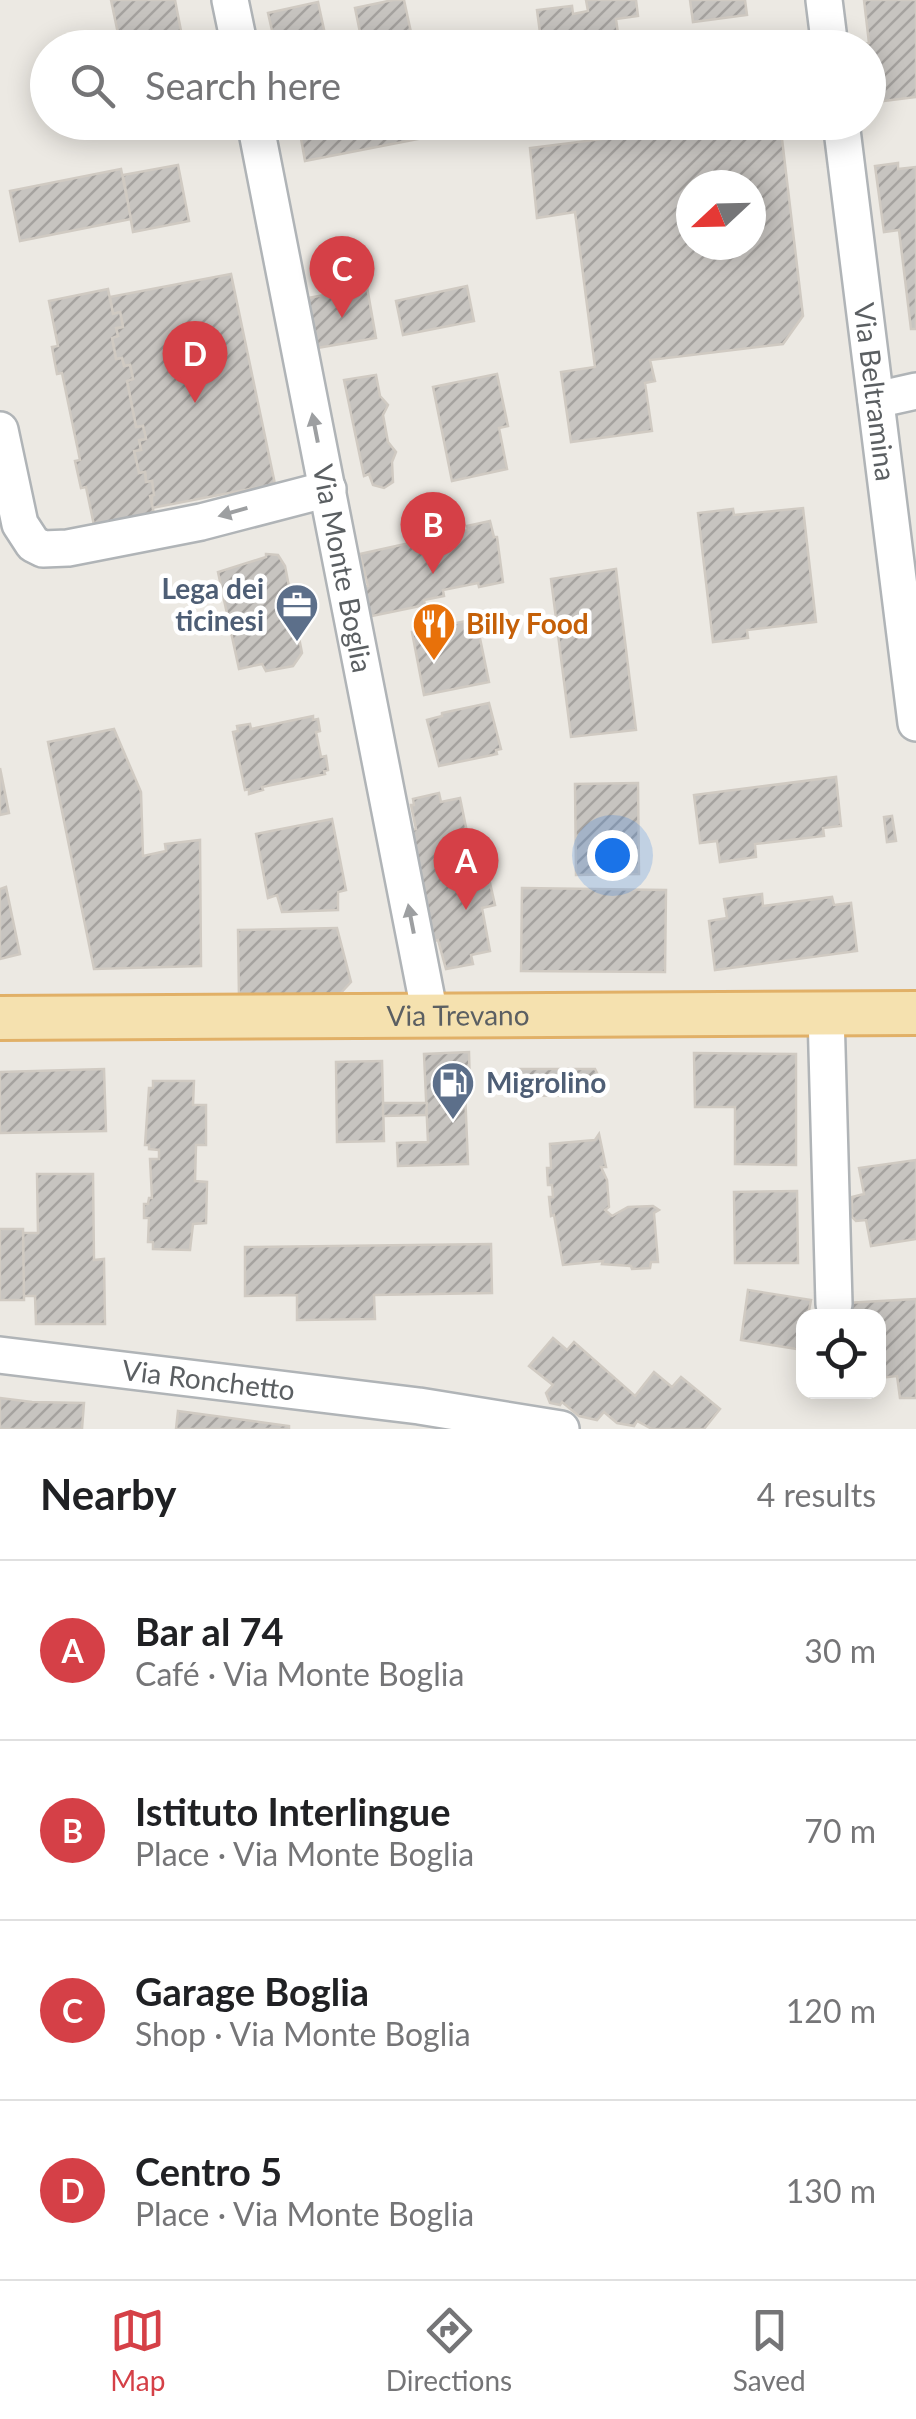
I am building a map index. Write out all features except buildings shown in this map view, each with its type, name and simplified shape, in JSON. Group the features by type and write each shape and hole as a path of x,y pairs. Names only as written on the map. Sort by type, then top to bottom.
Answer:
{"main road":[{"name":"Via Trevano","path":"0,1018 916,1014"}],"street":[{"path":"230,0 236,30"},
{"path":"824,0 828,30"},
{"name":"Via Monte Boglia","path":"259,140 430,1014"},
{"name":"Via Beltramina","path":"843,140 916,723"},
{"path":"876,400 916,392"},
{"path":"0,430 20,524 32,544 43,549 68,548 201,522 328,490"},
{"path":"826,1014 834,1304"},
{"name":"Via Ronchetto","path":"0,1355 25,1355 416,1417 560,1429"}],"place":[{"name":"Garage Boglia","path":"342,318"},
{"name":"Centro 5","path":"195,403"},
{"name":"Istituto Interlingue","path":"433,574"},
{"name":"Lega dei ticinesi","path":"297,643"},
{"name":"Billy Food","path":"434,662"},
{"name":"Bar al 74","path":"466,910"},
{"name":"Migrolino","path":"453,1121"}]}
